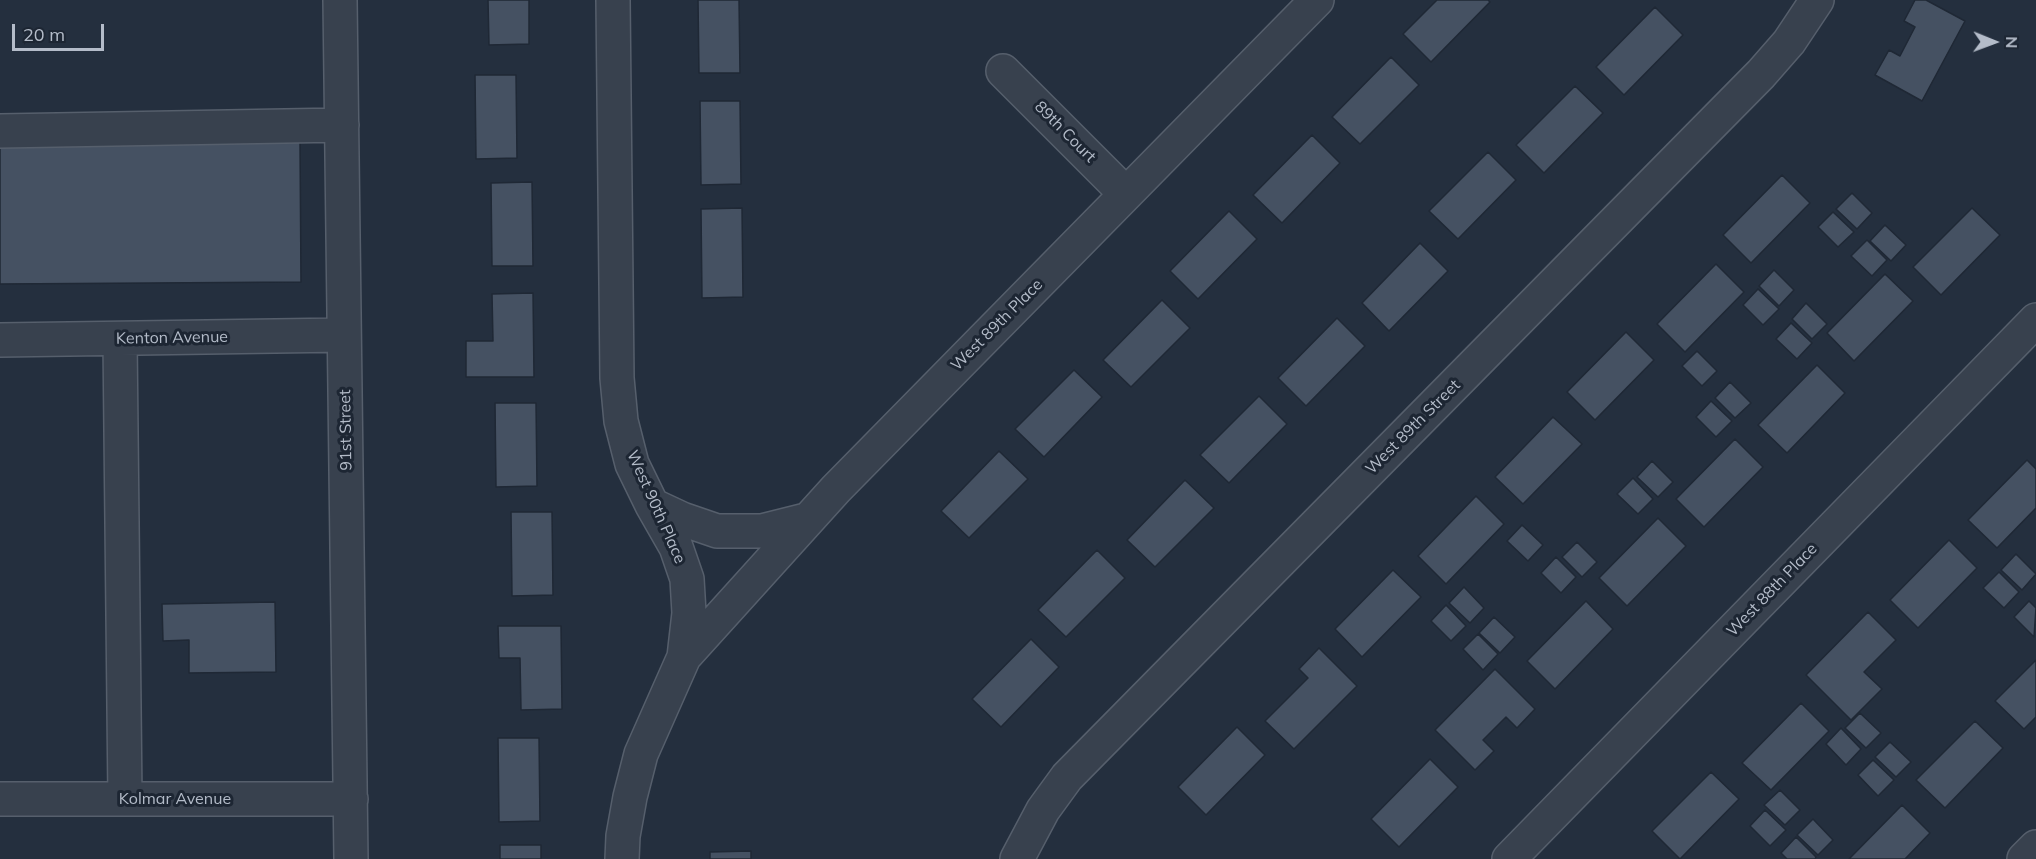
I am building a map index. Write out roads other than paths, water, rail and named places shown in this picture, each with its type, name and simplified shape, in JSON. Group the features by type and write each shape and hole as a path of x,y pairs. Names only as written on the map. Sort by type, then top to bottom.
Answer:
{"street":[{"name":"91st Street","path":"340,0 351,859"},
{"name":"West 90th Place","path":"613,0 617,378 621,421 632,464 676,547 687,579 689,613 684,657 641,754 630,797 623,836 622,859"},
{"name":"West 89th Place","path":"684,657 806,520 1317,0"},
{"name":"West 89th Street","path":"1017,859 1043,810 1067,777 1761,75 1789,42 1817,0"},
{"name":"89th Court","path":"1003,71 1126,194"},
{"path":"0,131 342,125"},
{"name":"West 88th Place","path":"1509,859 2036,320"},
{"name":"Kenton Avenue","path":"0,340 344,335"},
{"path":"120,339 125,799"},
{"path":"652,505 682,519 717,531 762,531 806,520"},
{"name":"Kolmar Avenue","path":"0,799 351,799"},
{"path":"2024,859 2036,847"}]}
